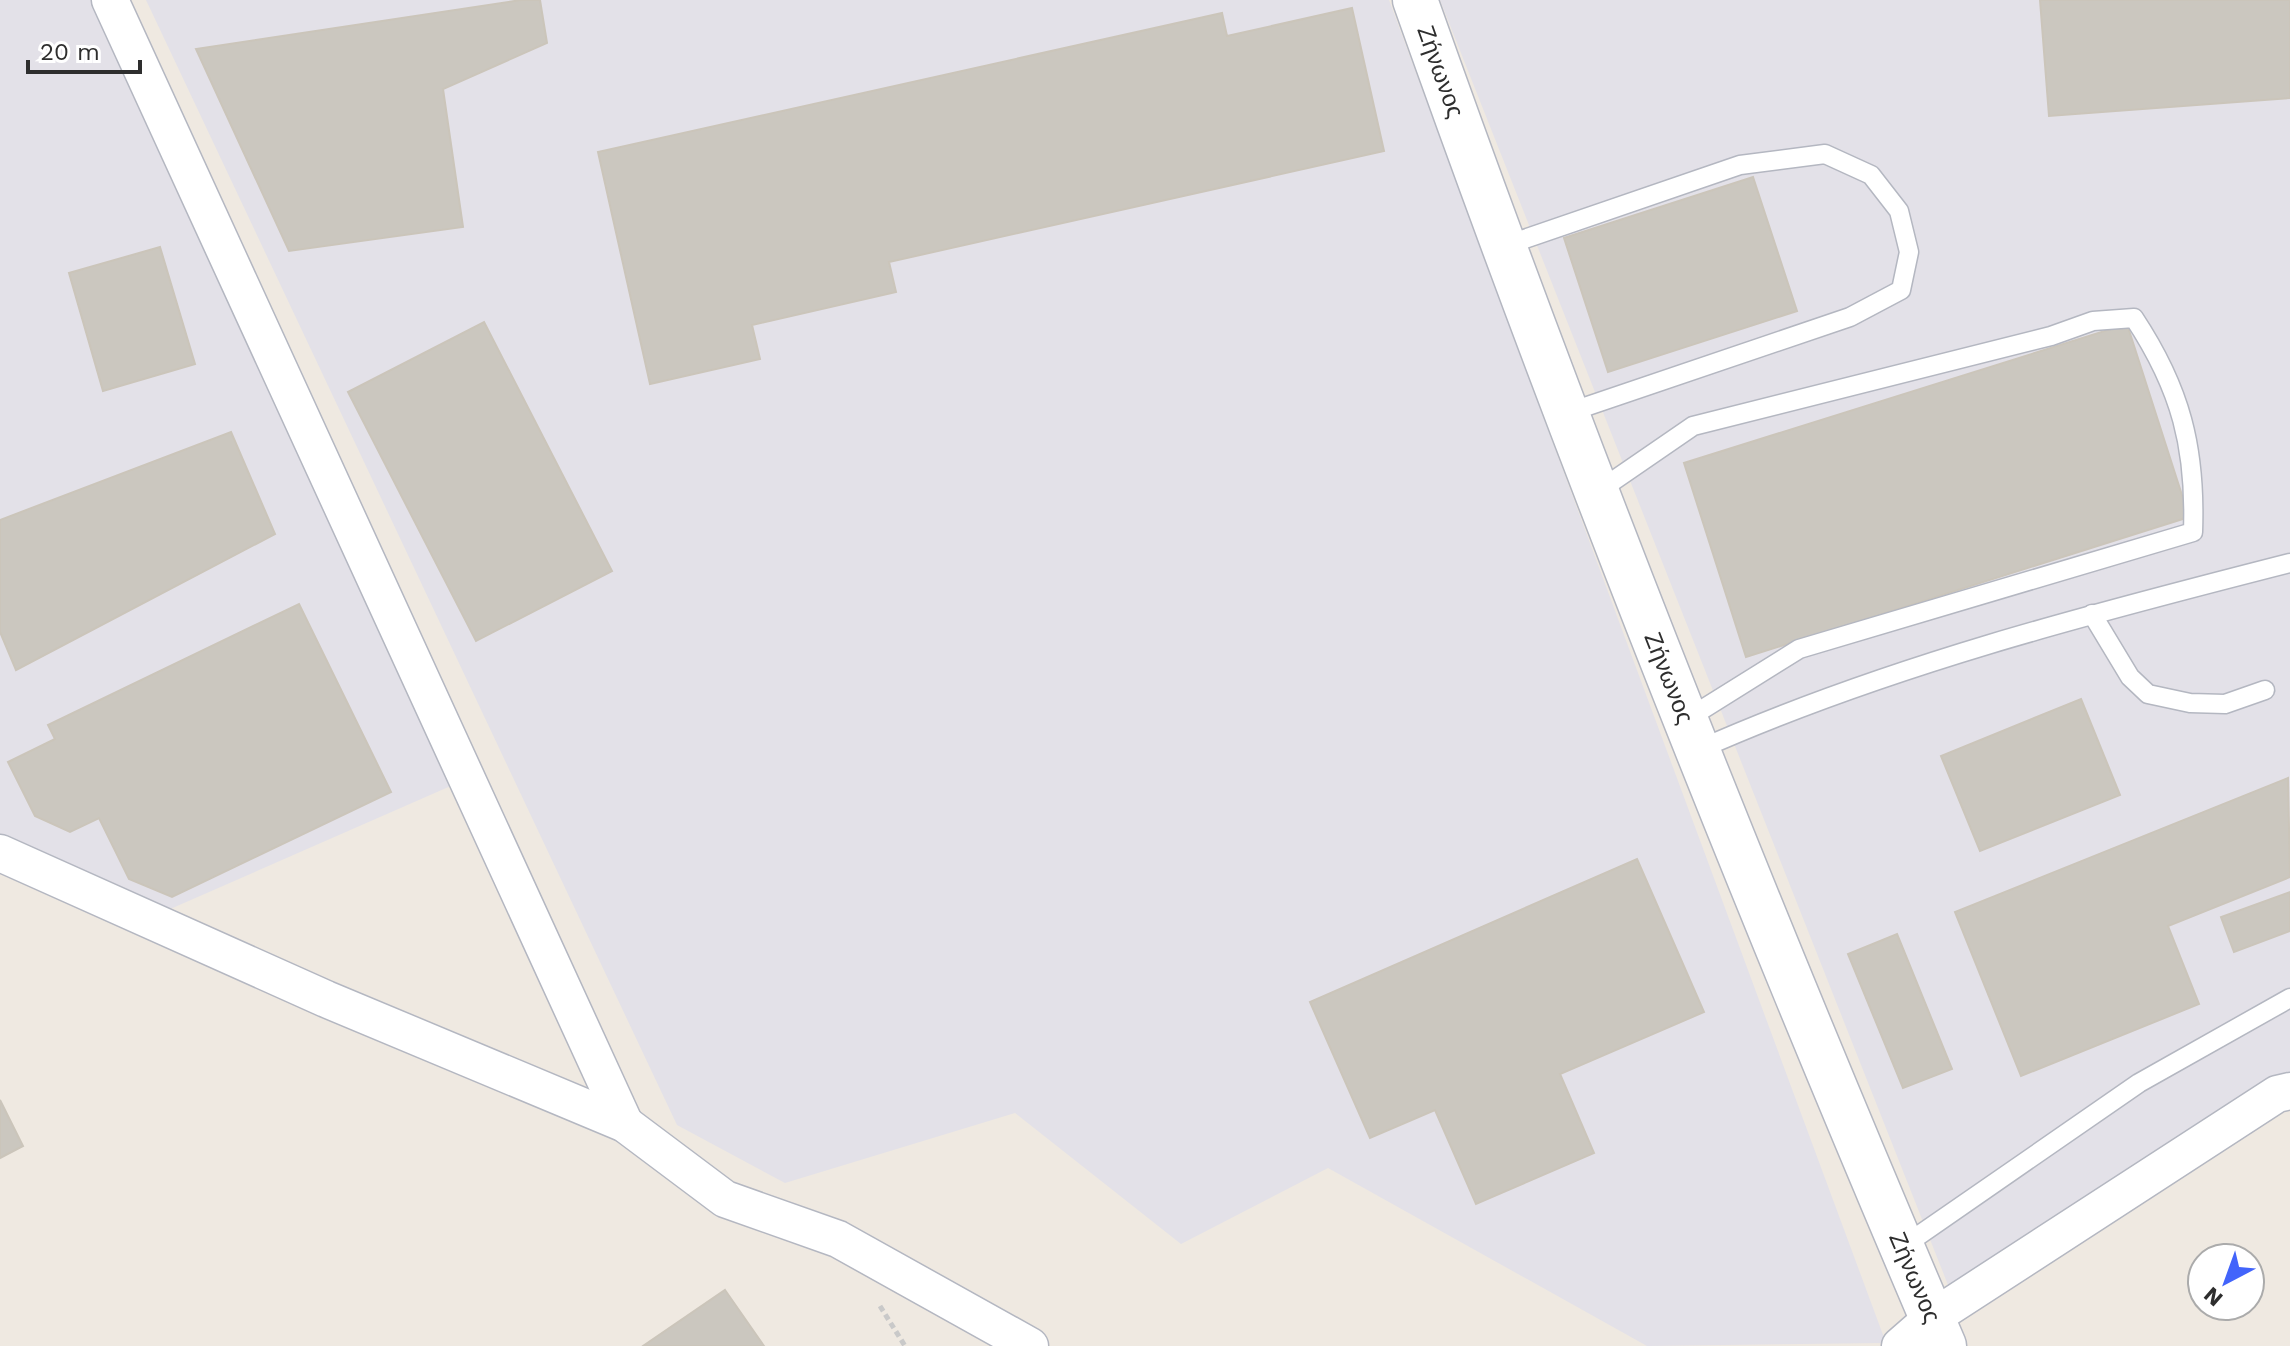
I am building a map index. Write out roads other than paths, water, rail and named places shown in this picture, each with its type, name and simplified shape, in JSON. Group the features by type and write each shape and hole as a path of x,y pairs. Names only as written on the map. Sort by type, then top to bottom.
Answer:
{"street":[{"path":"110,0 625,1124"},
{"name":"Ζήνωνος","path":"1415,0 1564,414 1690,736 1901,1248 1925,1337"},
{"path":"0,853 339,1005 625,1124 725,1199 838,1239 1030,1346"},
{"path":"1925,1337 2277,1094 2290,1091"}],"lane":[{"path":"1502,247 1740,165 1825,154 1871,175 1899,211 1909,252 1901,290 1850,317 1564,414"},
{"path":"1597,493 1693,426 2051,336 2093,321 2134,318 2157,352 2174,388 2192,462 2193,532 1799,649 1690,736"},
{"path":"1690,736 1787,710 2092,614 2290,563"},
{"path":"2092,614 2130,677 2148,694 2190,703 2225,704 2265,690"},
{"path":"1901,1248 2139,1083 2290,998"}]}
